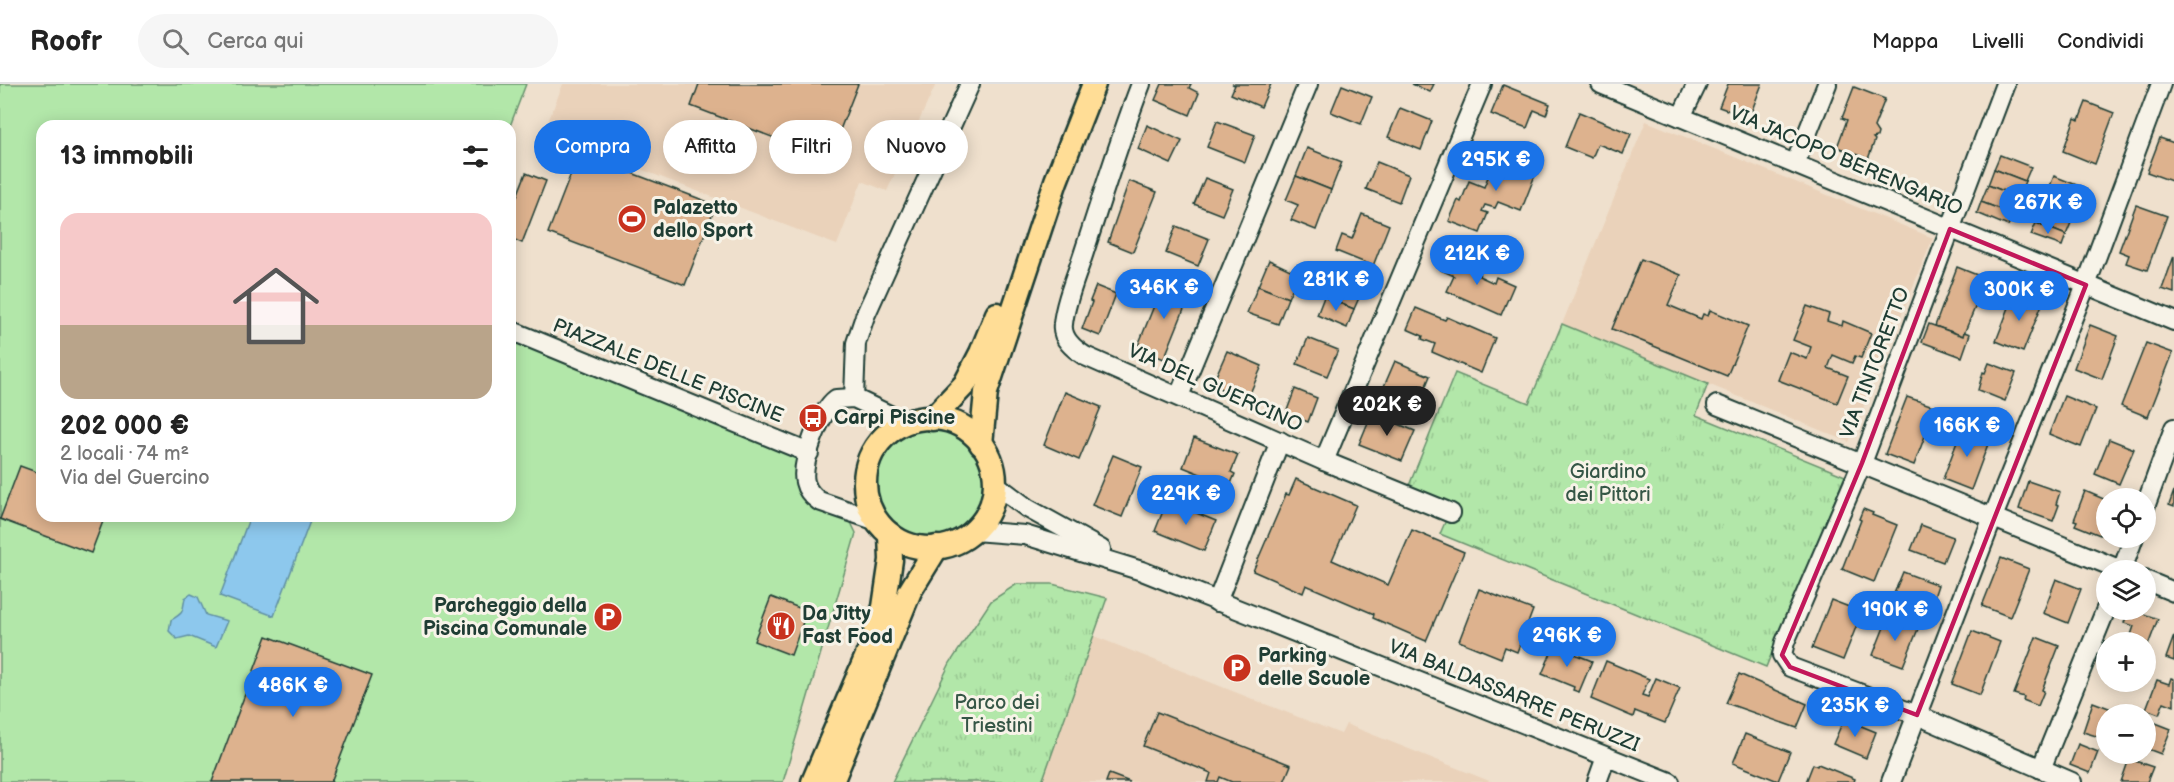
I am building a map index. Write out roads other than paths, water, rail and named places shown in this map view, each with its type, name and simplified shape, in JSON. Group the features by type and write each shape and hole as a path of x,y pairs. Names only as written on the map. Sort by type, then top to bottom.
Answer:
{"main road":[{"path":"932,419 965,384 981,354 1008,287 1045,174 1080,84"},
{"path":"981,444 986,392 1056,181 1094,84"},
{"path":"813,782 871,646 884,607 891,560 883,528 869,505 865,486 867,466 876,448 889,433 906,423 932,419 946,420 965,428 981,444 993,464 995,484 992,504 982,522 968,536 937,548 906,544 883,528"},
{"path":"832,782 910,591 937,548"}],"street":[{"path":"854,398 856,343 970,84"},
{"name":"VIA DEL GUERCINO","path":"1141,84 1115,156 1062,326 1066,339 1074,349 1085,356 1324,461 1451,513"},
{"path":"1179,396 1308,84"},
{"path":"1324,461 1482,84"},
{"name":"VIA JACOPO BERENGARIO","path":"1601,84 2174,321"},
{"path":"1681,117 1697,84"},
{"path":"1795,164 1827,84"},
{"name":"VIA TINTORETTO","path":"1917,715 1790,667 1782,656 1785,642 1862,463 2005,84"},
{"path":"1890,782 2086,285 2162,84"},
{"name":"PIAZZALE DELLE PISCINE","path":"516,332 809,453"},
{"path":"883,528 819,501 805,485 803,466 825,410 836,399 854,398 906,423"},
{"path":"1717,405 2097,560"},
{"path":"2152,488 2174,428"},
{"path":"1217,602 1280,441"},
{"name":"VIA BALDASSARRE PERUZZI","path":"995,484 1027,508 1142,571"},
{"name":"VIA BALDASSARRE PERUZZI","path":"974,531 1025,535 1142,571 1670,782"},
{"path":"2156,585 2174,592"},
{"path":"2041,769 2102,620"},
{"path":"1917,715 2072,782"},
{"path":"1597,782 1606,757"}],"water":[{"path":"248,522 310,522 274,616 220,596"},
{"path":"191,594 198,597 206,615 227,621 216,647 189,636 177,639 169,631 171,620 181,613 185,598"}],"place":[{"name":"Palazetto dello Sport","path":"632,219"},
{"name":"Carpi Piscine","path":"813,418"},
{"name":"Parcheggio della Piscina Comunale","path":"608,617"},
{"name":"Da Jitty Fast Food","path":"781,626"},
{"name":"Parking delle Scuole","path":"1237,668"}],"park label":[{"name":"Giardino dei Pittori","path":"1608,484"},
{"name":"Parco dei Triestini","path":"997,714"}]}
